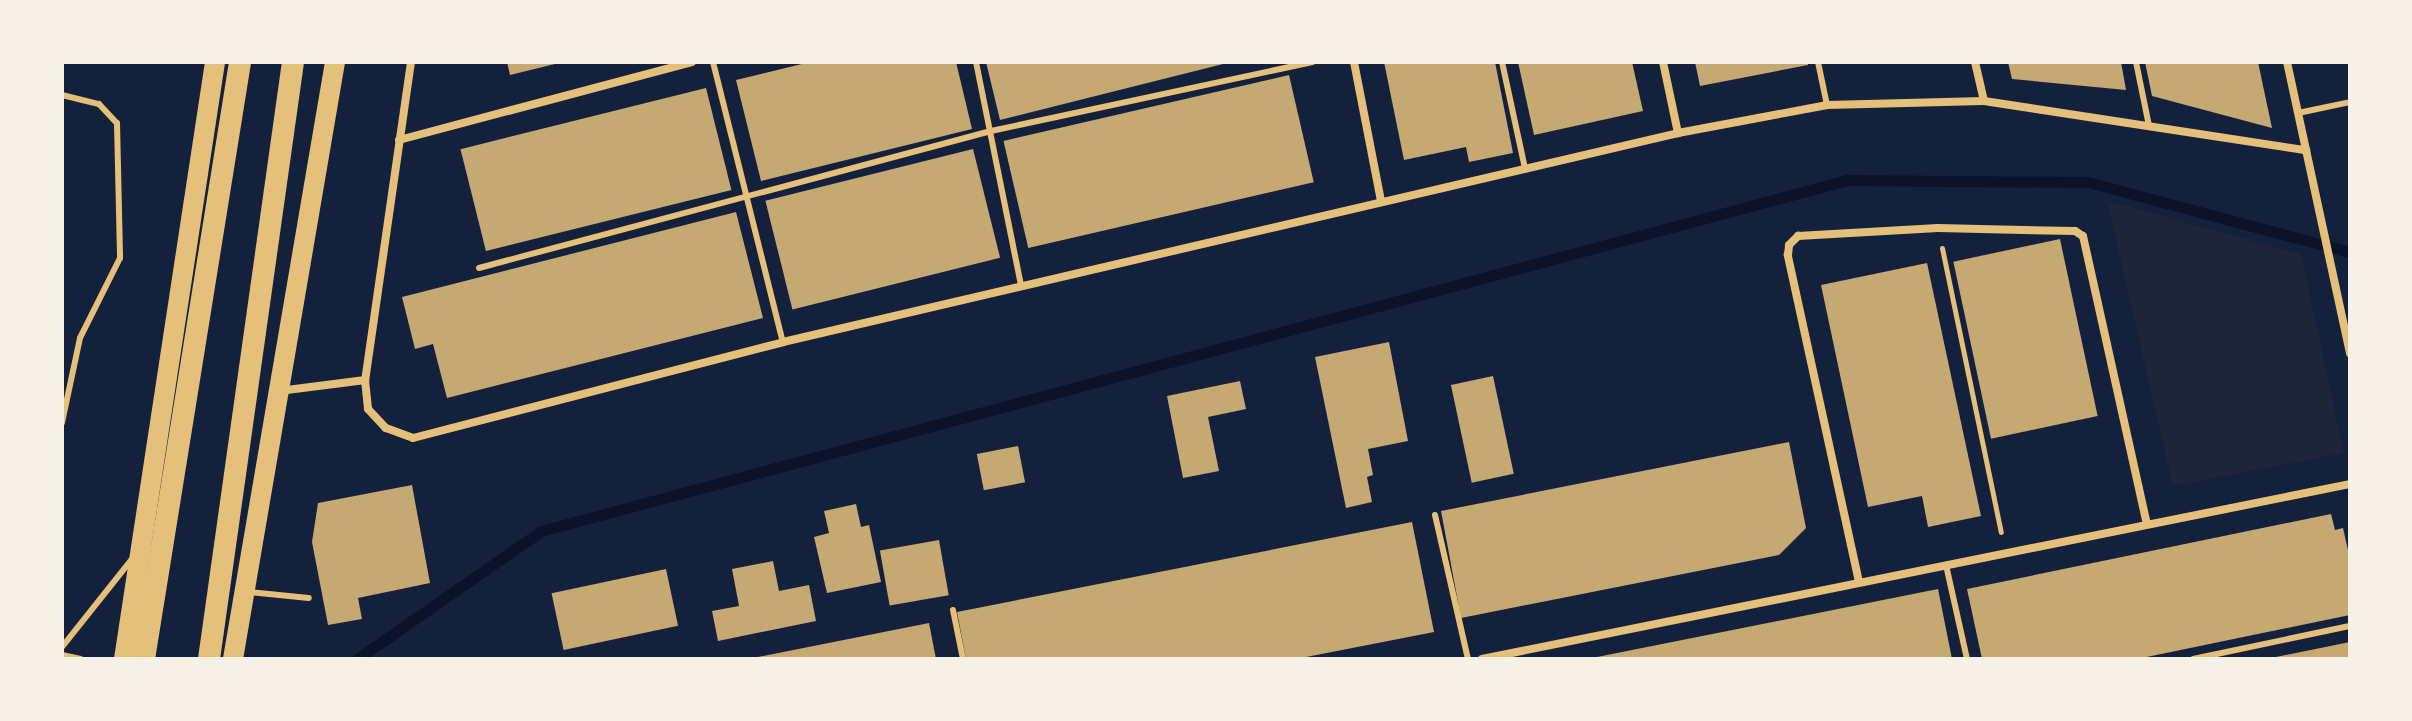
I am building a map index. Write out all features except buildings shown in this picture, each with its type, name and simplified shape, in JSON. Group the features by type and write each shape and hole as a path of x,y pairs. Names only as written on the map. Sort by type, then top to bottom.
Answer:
{"highway":[{"path":"144,659 240,62"},
{"path":"209,659 293,62"}],"main road":[{"path":"124,659 215,62"},
{"path":"233,659 335,62"}],"street":[{"path":"411,62 365,380 368,409 386,428 413,438 783,342 1381,201 1678,133 1827,105 1984,101 2306,150"},
{"path":"399,140 692,62"},
{"path":"1354,62 1381,201"},
{"path":"1663,62 1678,133"},
{"path":"1975,62 1984,101"},
{"path":"2287,62 2350,353"},
{"path":"1859,582 1788,255 1789,245 1798,236 1938,228 2075,231 2087,246 2147,524"},
{"path":"2337,298 2350,302"},
{"path":"279,391 365,380"},
{"path":"1482,659 2350,484"}],"lane":[{"path":"713,62 783,342"},
{"path":"976,62 1021,286"},
{"path":"479,268 991,131 1313,62"},
{"path":"1502,62 1525,168"},
{"path":"1818,62 1827,105"},
{"path":"2136,62 2149,126"},
{"path":"62,95 99,104 117,123 120,258 80,338 62,423"},
{"path":"2298,113 2350,102"},
{"path":"1435,515 1468,659"},
{"path":"62,647 143,546"},
{"path":"1946,565 1967,659"},
{"path":"245,591 309,598"},
{"path":"953,610 963,659"},
{"path":"2193,659 2350,626"},
{"path":"62,655 81,659"}],"path":[{"path":"1938,228 2005,553"}],"shaded area":[{"path":"2107,201 2301,254 2344,453 2173,486"}],"waterway":[{"path":"357,659 541,531 1847,180 2088,182 2350,252"}]}
